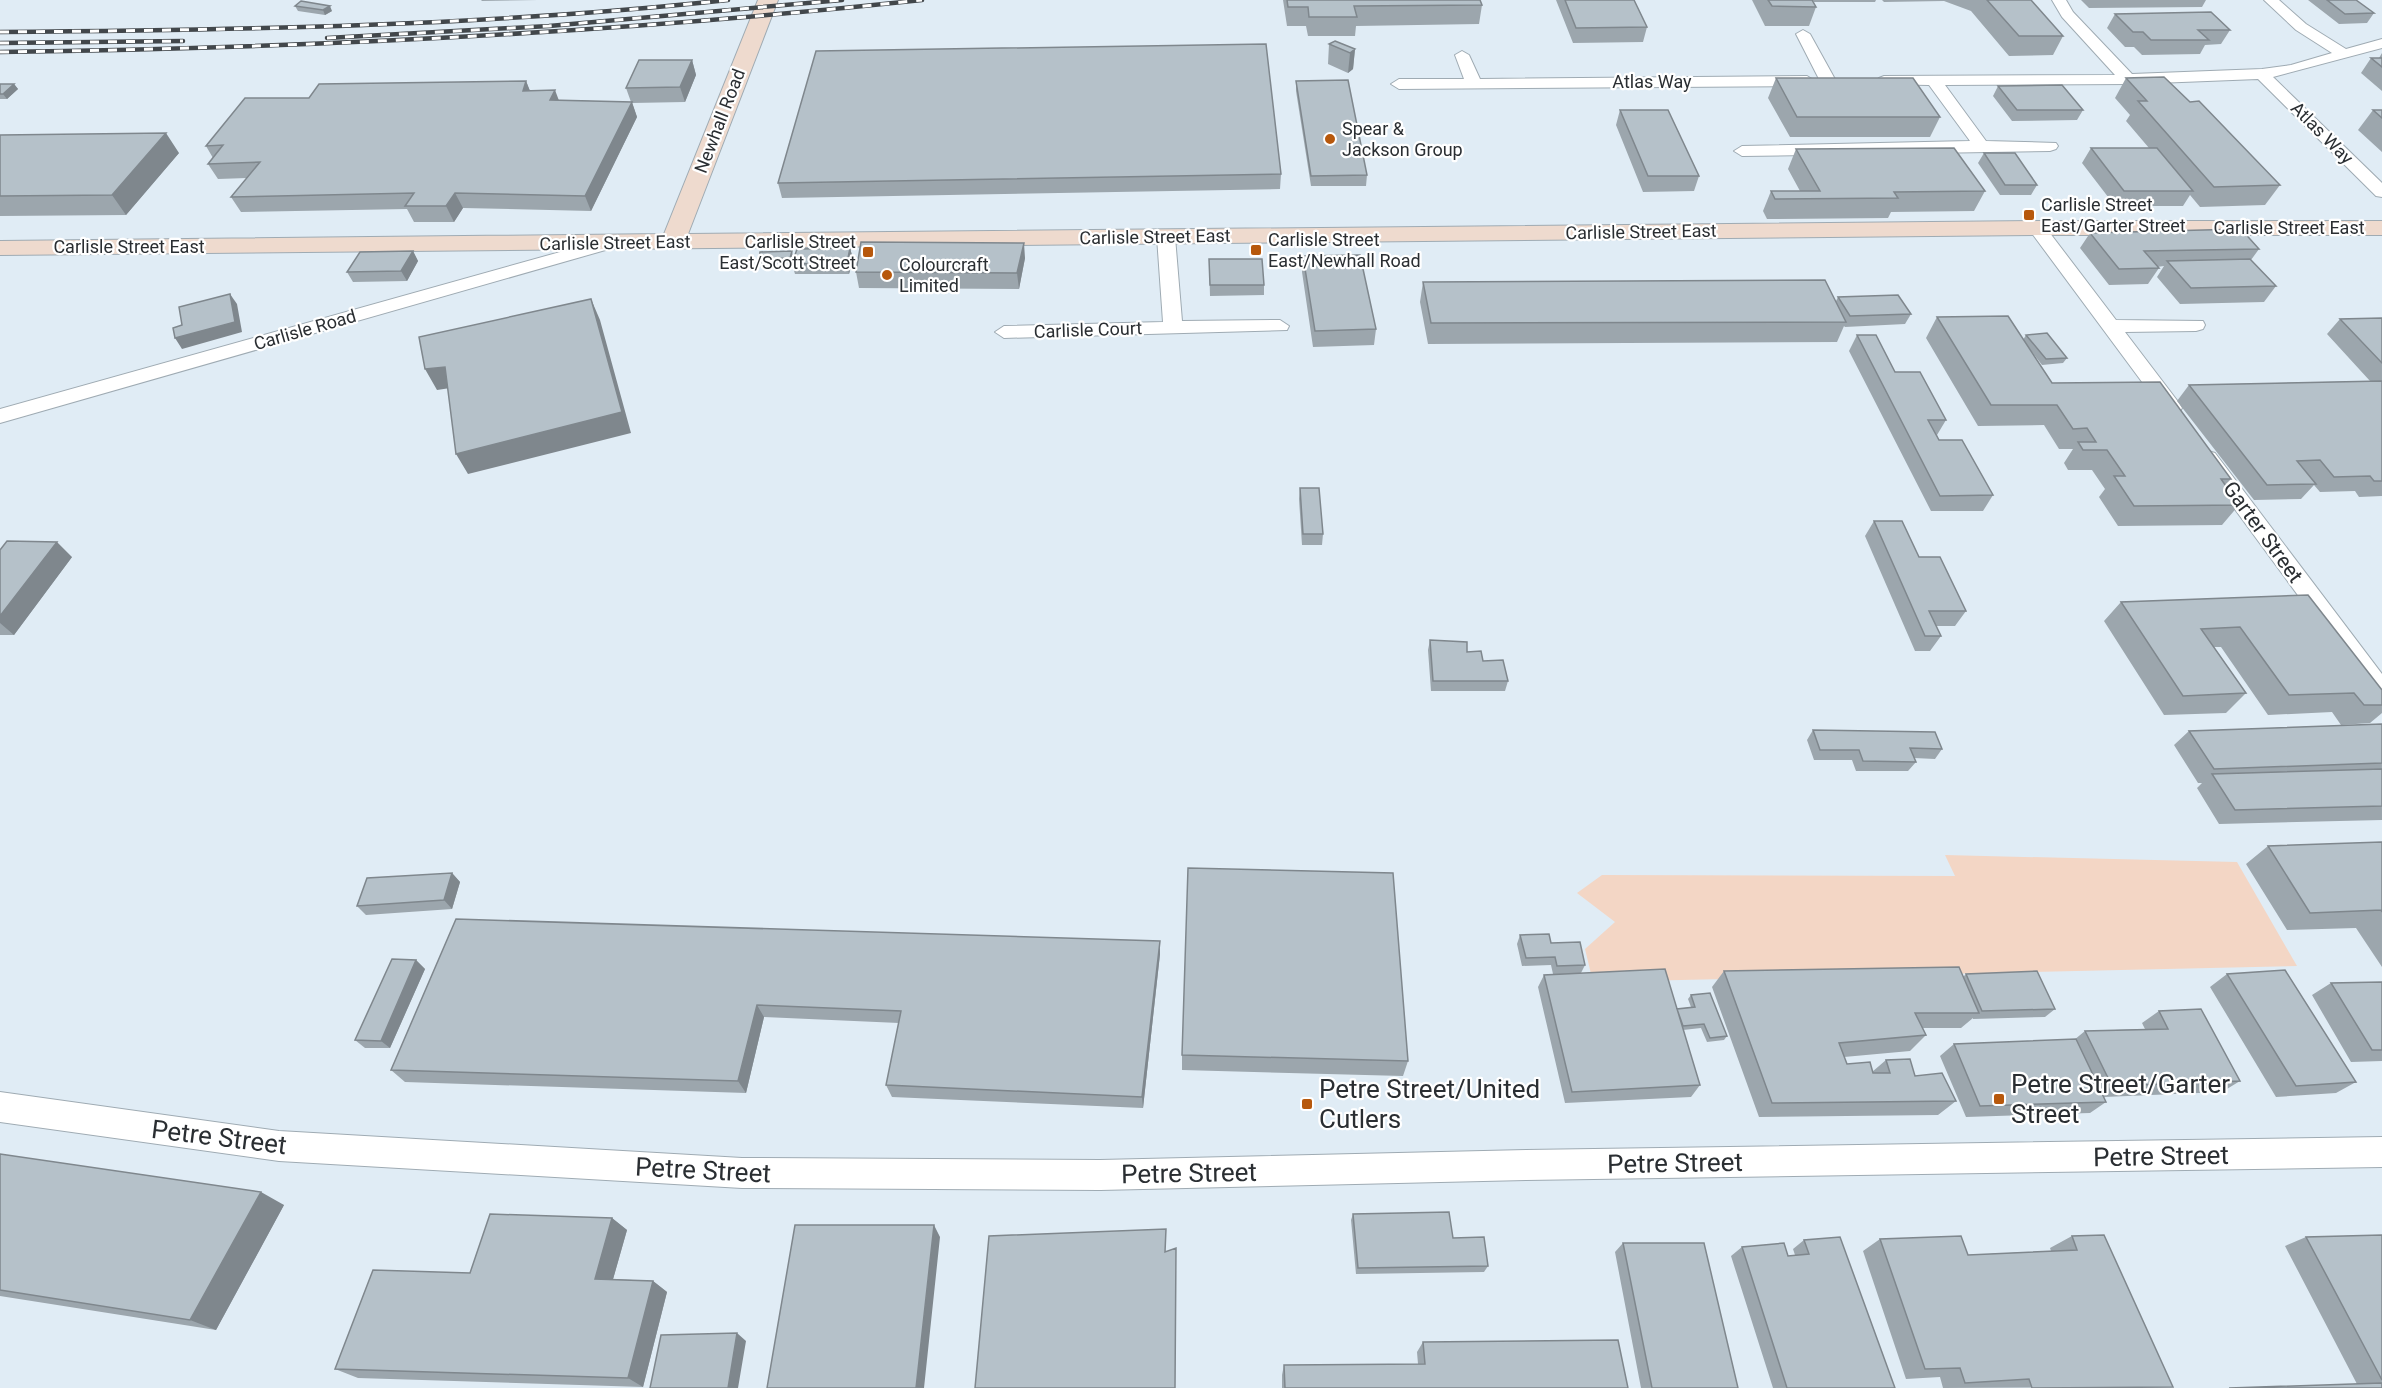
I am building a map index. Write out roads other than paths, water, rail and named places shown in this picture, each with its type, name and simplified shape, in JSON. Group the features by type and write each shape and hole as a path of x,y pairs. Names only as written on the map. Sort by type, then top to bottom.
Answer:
{"main road":[{"name":"Newhall Road","path":"673,242 768,0"},
{"name":"Carlisle Street East","path":"0,248 2037,228 2382,228"}],"street":[{"path":"2271,0 2301,27 2343,53"},
{"path":"2058,6 2128,79"},
{"name":"Atlas Way","path":"1399,84 1834,81 1803,34"},
{"name":"Atlas Way","path":"1864,81 2128,79 2262,74 2293,69 2382,43"},
{"path":"1462,55 1470,77 1476,84"},
{"name":"Atlas Way","path":"2262,74 2382,192"},
{"path":"1934,81 1981,146"},
{"path":"1742,151 2050,146"},
{"path":"2037,228 2181,420"},
{"name":"Carlisle Court","path":"1166,237 1173,327"},
{"name":"Carlisle Road","path":"0,416 610,243"},
{"name":"Carlisle Court","path":"1004,333 1280,326"},
{"path":"2112,327 2196,326"},
{"name":"Garter Street","path":"2194,439 2382,692"},
{"name":"Petre Street","path":"0,1107 279,1146 742,1173 1100,1175 1526,1165 2382,1152"}],"railway":[{"path":"0,32 364,25 546,16 728,0"},
{"path":"327,38 549,26 842,0"},
{"path":"0,52 231,47 461,37 807,12 922,0"},
{"path":"0,43 183,41"}],"place":[{"name":"Spear & Jackson Group","path":"1330,139"},
{"name":"Carlisle Street East/Garter Street","path":"2029,215"},
{"name":"Carlisle Street East/Newhall Road","path":"1256,250"},
{"name":"Carlisle Street East/Scott Street","path":"868,252"},
{"name":"Colourcraft Limited","path":"887,275"},
{"name":"Petre Street/Garter Street","path":"1999,1099"},
{"name":"Petre Street/United Cutlers","path":"1307,1104"}]}
